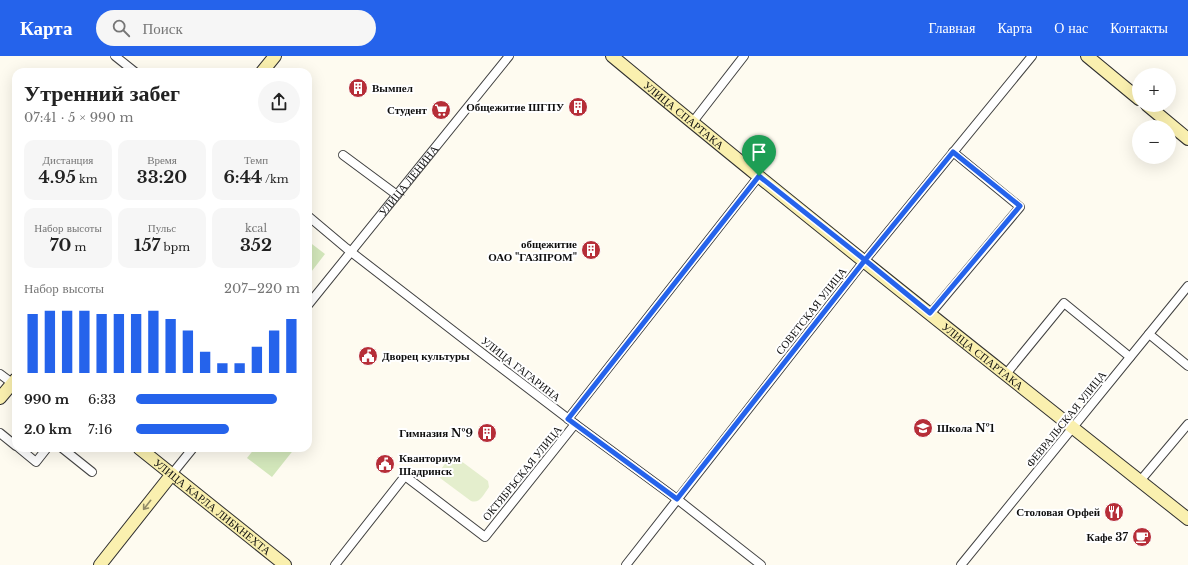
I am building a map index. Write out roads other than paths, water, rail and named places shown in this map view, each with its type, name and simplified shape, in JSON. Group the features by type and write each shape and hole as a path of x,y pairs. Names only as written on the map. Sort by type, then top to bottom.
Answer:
{"street":[{"path":"115,56 130,68"},
{"path":"265,68 275,56"},
{"name":"УЛИЦА ЛЕНИНА","path":"312,300 509,56"},
{"name":"УЛИЦА СПАРТАКА","path":"612,56 692,123 865,260 1072,428 1188,519"},
{"path":"692,123 744,56"},
{"name":"СОВЕТСКАЯ УЛИЦА","path":"626,565 865,260 1032,56"},
{"path":"1087,56 1132,93"},
{"path":"1155,112 1188,139"},
{"path":"930,313 1020,206 953,152"},
{"path":"343,155 396,195"},
{"name":"ОКТЯБРЬСКАЯ УЛИЦА","path":"334,565 405,476 485,537 759,176"},
{"name":"УЛИЦА ГАГАРИНА","path":"312,219 351,252 572,422 677,499 761,565"},
{"name":"ФЕВРАЛЬСКАЯ УЛИЦА","path":"961,565 1188,286"},
{"path":"1006,374 1064,303 1130,357"},
{"path":"1149,334 1188,366"},
{"path":"0,374 12,380"},
{"path":"0,398 12,383"},
{"path":"1140,481 1188,424"},
{"path":"0,433 12,443"},
{"path":"24,452 36,462 44,452"},
{"path":"67,452 92,472"},
{"name":"УЛИЦА КАРЛА ЛИБКНЕХТА","path":"144,452 285,565"},
{"path":"100,565 190,452"}],"place":[{"name":"Вымпел","path":"358,88"},
{"name":"Общежитие ШГПУ","path":"578,107"},
{"name":"Студент","path":"441,110"},
{"name":"общежитие ОАО \"ГАЗПРОМ\"","path":"591,250"},
{"name":"Дворец культуры","path":"368,356"},
{"name":"Школа №1","path":"923,428"},
{"name":"Гимназия №9","path":"487,433"},
{"name":"Кванториум Шадринск","path":"385,464"},
{"name":"Столовая Орфей","path":"1114,512"},
{"name":"Кафе 37","path":"1142,537"}]}
